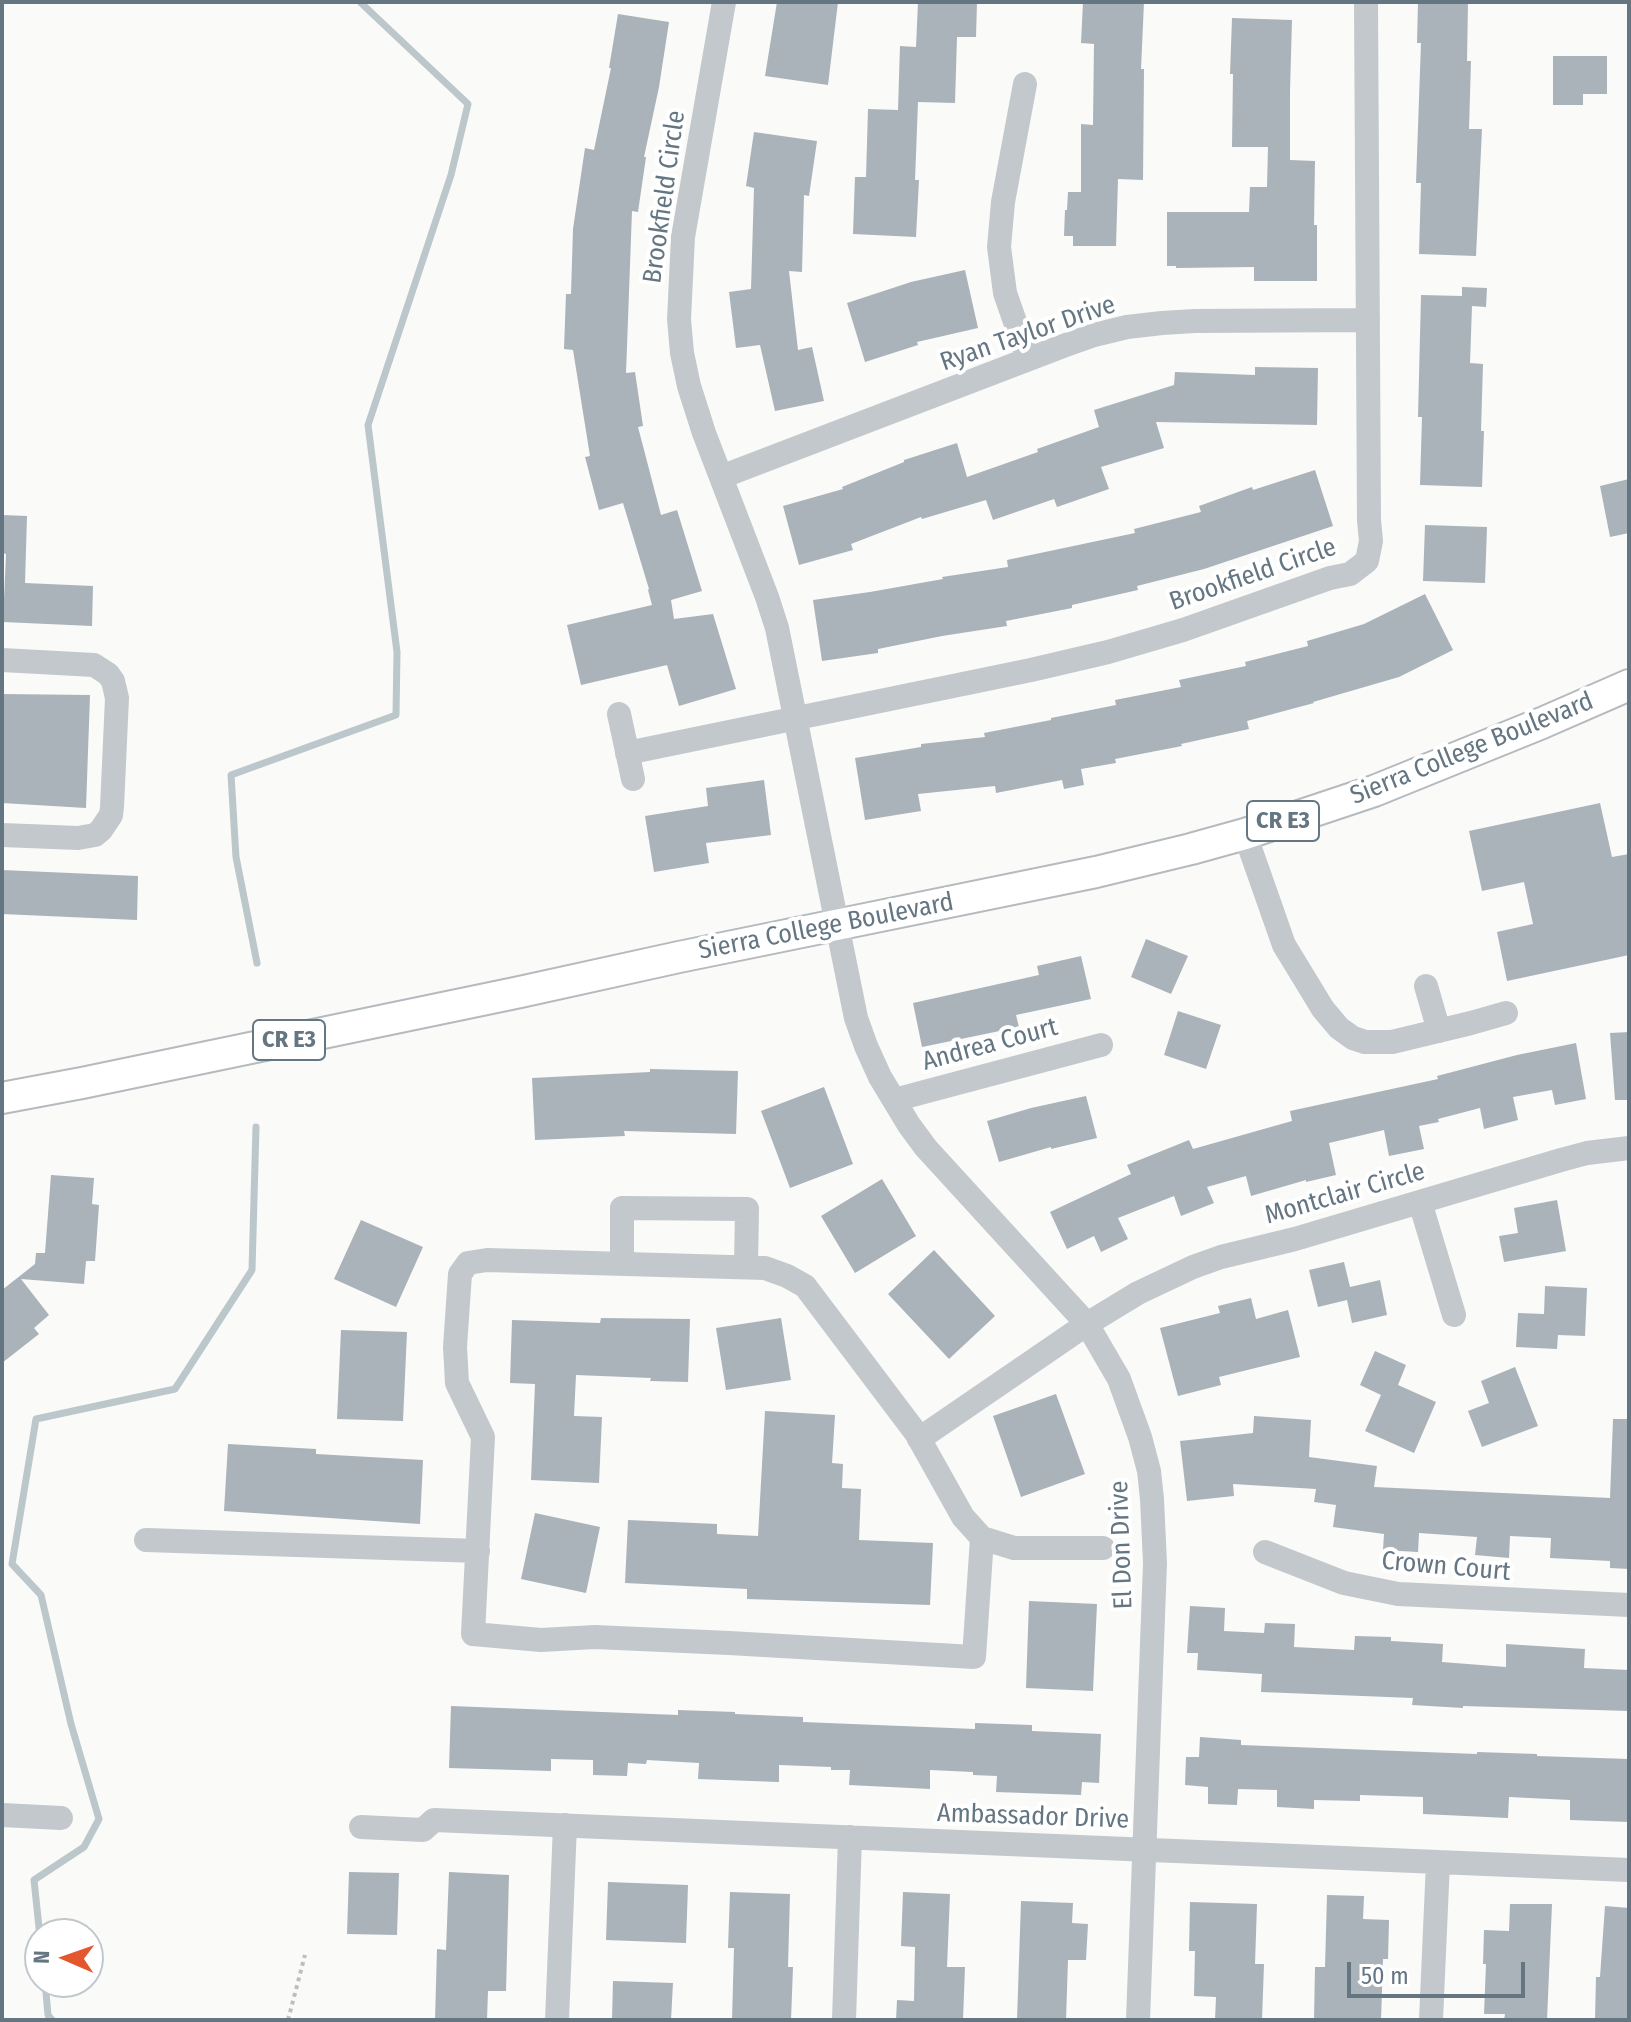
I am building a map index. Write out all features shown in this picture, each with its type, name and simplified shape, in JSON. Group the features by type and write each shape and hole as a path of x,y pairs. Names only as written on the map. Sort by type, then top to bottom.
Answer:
{"main road":[{"name":"Sierra College Boulevard","path":"2,1098 1096,872 1245,834 1374,791 1629,685"}],"street":[{"name":"Brookfield Circle","path":"724,2 683,237 679,319 682,353 689,386 777,628 837,925"},
{"name":"Brookfield Circle","path":"796,718 1108,652 1350,574 1367,561 1371,541 1366,2"},
{"path":"1025,84 1003,202 999,247 1005,293 1028,359"},
{"name":"Ryan Taylor Drive","path":"721,477 1094,335 1162,323 1368,320"},
{"path":"2,660 94,665 108,674 117,698 112,807 111,815 101,830 95,835 78,838 2,835"},
{"path":"619,714 633,779"},
{"path":"627,753 796,718"},
{"path":"1245,834 1284,945 1323,1009 1339,1028 1353,1038 1378,1044 1506,1013"},
{"name":"El Don Drive","path":"837,925 856,1018 866,1046 894,1100 909,1125 945,1170 1087,1324 1119,1379 1149,1471 1155,1563 1138,2020"},
{"path":"1426,986 1439,1031"},
{"name":"Andrea Court","path":"894,1100 1101,1045"},
{"name":"Montclair Circle","path":"919,1439 1087,1324 1138,1293 1193,1267 1574,1156 1629,1148"},
{"path":"1420,1202 1454,1315"},
{"path":"622,1263 622,1208 747,1209 746,1267"},
{"path":"982,1538 974,1657 595,1637 541,1640 473,1634 483,1437 457,1383 455,1347 460,1274 468,1263 487,1260 765,1268 787,1276 805,1286 919,1439 963,1517 982,1538 1014,1548 1103,1548"},
{"path":"146,1540 478,1551"},
{"name":"Crown Court","path":"1265,1552 1344,1583 1398,1594 1629,1605"},
{"path":"2,1815 61,1818"},
{"name":"Ambassador Drive","path":"361,1827 423,1830 434,1820 1629,1870"},
{"path":"557,2020 565,1825"},
{"path":"844,2020 850,1837"},
{"path":"1431,2020 1438,1862"}],"path":[{"path":"288,2020 305,1955"}],"building":[{"path":"777,2 838,2 828,85 765,76"},
{"path":"918,2 977,2 976,37 957,37 955,103 918,102 916,237 853,234 855,177 866,177 868,109 898,110 900,46 916,47"},
{"path":"1083,2 1144,2 1141,69 1144,69 1143,180 1118,179 1116,246 1073,246 1073,236 1064,236 1068,192 1081,192 1081,124 1093,125 1094,44 1081,43"},
{"path":"1418,2 1468,2 1467,61 1471,61 1469,129 1482,129 1476,256 1419,254 1421,183 1416,183 1421,43 1417,43"},
{"path":"618,14 669,22 644,157 638,212 632,211 626,373 635,372 643,426 638,427 661,515 677,510 702,591 671,600 674,619 713,614 736,689 679,706 667,665 581,685 567,625 652,605 623,503 599,510 585,457 590,456 573,350 564,349 566,294 571,294 573,229 585,148 594,150 611,68"},
{"path":"1232,18 1292,20 1290,160 1315,161 1317,281 1254,281 1254,267 1167,266 1167,212 1249,212 1250,187 1267,187 1268,147 1232,147"},
{"path":"1553,56 1607,56 1607,94 1583,94 1583,105 1553,105"},
{"path":"754,132 817,141 809,196 804,195 802,272 789,271 798,350 812,347 824,401 775,411 760,345 736,348 729,292 751,289 754,188 746,186"},
{"path":"965,270 978,328 917,342 918,345 865,362 847,303 911,282"},
{"path":"1462,287 1487,288 1486,307 1472,306 1470,363 1483,364 1482,487 1420,485 1421,295 1462,296"},
{"path":"1255,367 1318,368 1317,425 1156,422 1164,448 1101,467 1109,489 1057,507 1054,499 993,520 986,500 921,517 851,544 853,550 799,565 783,506 843,489 904,460 957,443 967,477 1099,427 1094,410 1174,385 1175,372 1255,375"},
{"path":"1315,470 1333,526 1204,569 1137,586 1138,590 1072,605 1072,608 1006,621 1007,626 878,649 878,653 822,661 813,600 1008,567 1007,560 1135,533 1134,529 1201,512 1199,506 1252,487 1253,490"},
{"path":"1629,479 1629,533 1610,537 1600,486"},
{"path":"2,515 27,516 25,583 93,586 92,626 3,622 6,554 2,553"},
{"path":"1425,525 1487,527 1485,583 1423,581"},
{"path":"1425,594 1453,650 1399,677 1247,721 1249,729 1081,769 1084,785 1064,789 1062,780 996,793 995,786 918,794 921,811 865,820 855,758 921,747 921,744 985,737 984,733 1116,705 1115,700 1181,687 1179,680 1246,666 1245,662 1308,646 1307,641 1364,624"},
{"path":"2,694 90,695 86,808 2,803"},
{"path":"764,780 771,835 706,843 709,863 654,872 645,816 708,806 706,788"},
{"path":"1600,803 1612,857 1629,854 1629,955 1507,981 1497,932 1533,924 1524,882 1482,891 1469,831"},
{"path":"2,870 138,876 137,920 2,914"},
{"path":"1146,939 1188,956 1171,994 1131,977"},
{"path":"1081,956 1091,999 1016,1015 1019,1027 922,1047 913,1003 1039,975 1037,966"},
{"path":"1178,1011 1221,1025 1206,1069 1164,1055"},
{"path":"1629,1032 1629,1100 1615,1100 1610,1033"},
{"path":"1576,1043 1586,1099 1555,1105 1552,1090 1513,1097 1518,1120 1484,1129 1480,1108 1438,1119 1439,1122 1419,1126 1424,1149 1389,1156 1384,1130 1329,1143 1336,1175 1251,1196 1246,1176 1207,1187 1214,1203 1181,1216 1174,1196 1118,1218 1128,1239 1101,1252 1094,1236 1067,1249 1050,1212 1131,1174 1127,1165 1189,1140 1193,1149 1292,1121 1290,1111 1438,1079 1437,1076 1517,1055"},
{"path":"650,1069 738,1071 736,1134 624,1131 625,1136 535,1140 532,1078 650,1072"},
{"path":"824,1087 853,1164 790,1188 761,1111"},
{"path":"1086,1096 1097,1138 999,1162 987,1121"},
{"path":"51,1175 94,1178 92,1204 99,1205 95,1261 86,1261 84,1284 21,1279 49,1315 34,1328 39,1334 2,1363 2,1290 35,1264 36,1253 45,1253"},
{"path":"882,1179 916,1236 855,1273 821,1216"},
{"path":"1557,1200 1566,1251 1504,1262 1499,1236 1518,1233 1514,1208"},
{"path":"361,1220 423,1247 396,1307 334,1279"},
{"path":"934,1250 995,1316 949,1359 888,1294"},
{"path":"1344,1262 1350,1287 1380,1280 1387,1315 1352,1323 1347,1300 1318,1307 1309,1270"},
{"path":"1545,1286 1587,1288 1585,1336 1558,1335 1557,1349 1516,1347 1518,1313 1544,1314"},
{"path":"1251,1298 1256,1319 1288,1310 1300,1357 1219,1377 1221,1385 1178,1396 1160,1328 1220,1313 1218,1306"},
{"path":"601,1318 690,1319 688,1382 576,1375 574,1416 602,1417 599,1483 531,1480 535,1384 510,1383 512,1320 600,1323"},
{"path":"781,1318 791,1380 726,1390 716,1328"},
{"path":"341,1330 407,1332 403,1421 337,1419"},
{"path":"1375,1351 1406,1365 1398,1385 1436,1402 1414,1453 1365,1431 1381,1395 1360,1385"},
{"path":"1515,1367 1538,1426 1482,1447 1468,1411 1489,1403 1481,1381"},
{"path":"1056,1394 1085,1474 1021,1497 993,1416"},
{"path":"765,1411 835,1415 832,1463 843,1464 842,1488 861,1489 859,1540 933,1543 930,1605 747,1599 747,1589 625,1583 628,1520 717,1524 717,1534 758,1536"},
{"path":"1254,1416 1311,1420 1309,1457 1377,1466 1374,1487 1610,1498 1613,1419 1629,1419 1629,1569 1610,1568 1610,1561 1550,1558 1551,1538 1510,1536 1509,1558 1475,1555 1477,1537 1419,1533 1418,1552 1383,1550 1384,1534 1333,1527 1336,1505 1314,1502 1316,1489 1233,1484 1234,1496 1187,1501 1180,1441 1253,1433"},
{"path":"228,1444 316,1449 316,1454 423,1460 420,1524 224,1511"},
{"path":"535,1513 600,1527 586,1593 521,1579"},
{"path":"1029,1601 1097,1604 1093,1691 1026,1688"},
{"path":"1190,1606 1225,1608 1224,1631 1264,1633 1265,1623 1295,1624 1294,1647 1354,1650 1355,1636 1391,1637 1391,1641 1443,1644 1442,1662 1506,1667 1506,1644 1585,1649 1584,1668 1629,1670 1629,1711 1463,1708 1412,1705 1413,1698 1261,1692 1262,1674 1197,1670 1198,1653 1187,1653"},
{"path":"451,1706 678,1715 678,1710 735,1712 803,1717 803,1722 975,1729 975,1723 1032,1725 1032,1731 1101,1734 1099,1783 1082,1782 1081,1795 996,1792 997,1776 930,1770 930,1789 849,1785 850,1770 779,1765 779,1782 698,1779 699,1763 647,1760 646,1764 628,1763 627,1776 593,1775 593,1760 551,1759 551,1771 449,1768"},
{"path":"1200,1737 1241,1740 1241,1745 1629,1759 1629,1822 1570,1820 1570,1800 1509,1797 1508,1818 1423,1814 1423,1797 1360,1795 1360,1801 1314,1800 1314,1809 1277,1807 1277,1790 1238,1789 1237,1805 1208,1804 1208,1787 1185,1785 1186,1757 1199,1757"},
{"path":"349,1872 399,1873 397,1935 347,1934"},
{"path":"449,1872 509,1875 506,1991 488,1991 487,2020 435,2020 437,1949 446,1950"},
{"path":"608,1882 688,1885 686,1943 606,1940"},
{"path":"730,1892 790,1894 788,1967 793,1967 791,2020 732,2020 734,1948 728,1948"},
{"path":"903,1892 950,1894 947,1967 965,1967 963,2020 896,2020 897,2000 914,2001 915,1947 901,1946"},
{"path":"1327,1895 1364,1896 1363,1919 1389,1920 1388,1959 1383,1959 1381,2020 1314,2020 1315,1967 1325,1967"},
{"path":"1021,1901 1073,1903 1072,1923 1088,1924 1086,1960 1068,1960 1066,2020 1017,2020"},
{"path":"1190,1902 1257,1904 1255,1964 1264,1964 1262,2020 1215,2020 1216,1997 1194,1996 1195,1951 1189,1951"},
{"path":"1510,1904 1552,1904 1547,2020 1504,2020 1505,2014 1484,2014 1484,1930 1509,1931"},
{"path":"1605,1906 1629,1908 1629,2020 1595,2020 1596,1977 1600,1977"},
{"path":"613,1981 673,1983 671,2020 612,2020"}],"waterway":[{"path":"257,963 236,857 231,775 396,715 397,652 368,425 451,175 468,104 360,2"},
{"path":"38,1918 34,1880 84,1847 99,1819 71,1724 41,1595 12,1564 36,1419 175,1389 252,1270 256,1127"},
{"path":"46,1998 48,2015 52,2020"}]}
